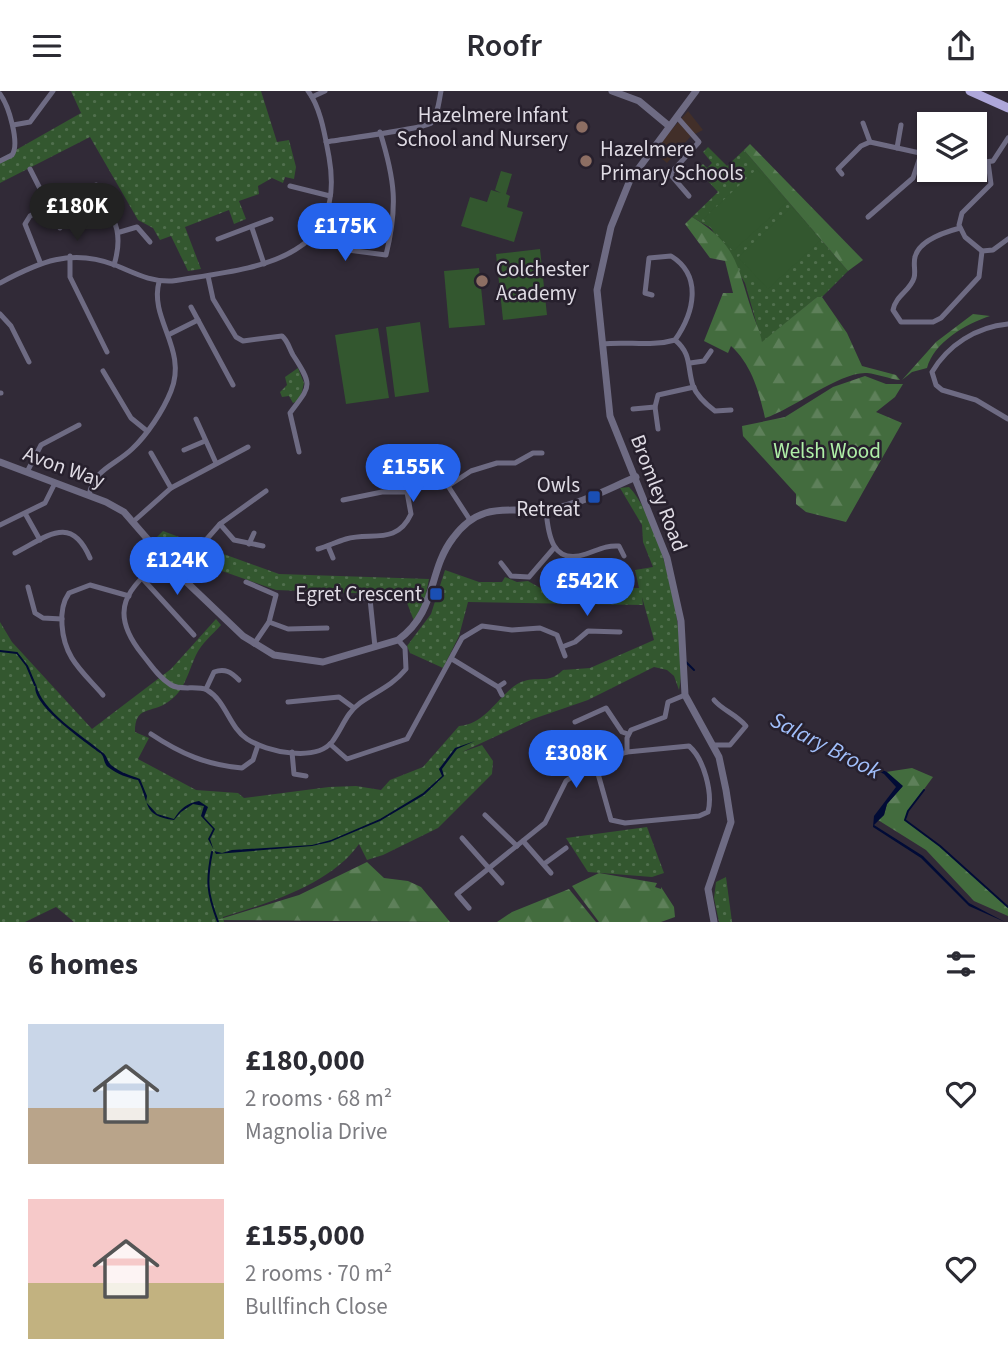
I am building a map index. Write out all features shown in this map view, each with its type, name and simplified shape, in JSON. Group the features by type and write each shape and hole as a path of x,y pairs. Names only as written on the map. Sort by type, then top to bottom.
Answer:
{"main road":[{"path":"970,91 1008,108"}],"street":[{"path":"13,125 30,122 53,91"},
{"path":"0,283 40,262 70,255 114,265 159,282 208,276 264,264 296,249 320,231 332,184 326,142 308,91"},
{"path":"312,97 325,91"},
{"path":"326,142 380,132 422,128 431,123 441,91"},
{"path":"612,91 639,101 669,126"},
{"name":"Bromley Road","path":"696,91 630,180 611,227 597,282 610,416 658,530 677,597 683,635 685,695 713,745 722,769 731,817 709,882 708,897 713,922"},
{"path":"0,94 13,125 16,150 0,161"},
{"path":"677,117 699,142 670,174 689,196"},
{"path":"863,123 870,142"},
{"path":"897,148 901,125"},
{"path":"320,231 348,250 386,254 394,222 393,175 380,132"},
{"path":"1008,138 1001,152 988,162 990,184 962,213 960,228 965,237 982,251 993,250 1008,239"},
{"path":"838,172 860,146 870,142 917,153"},
{"path":"868,217 914,177 917,168"},
{"path":"30,169 60,228"},
{"path":"96,185 120,232 120,244 114,265"},
{"path":"290,186 330,196"},
{"path":"40,262 25,224 30,216 48,206"},
{"path":"218,239 271,219"},
{"path":"120,232 137,227 146,234 150,242"},
{"path":"251,228 264,264"},
{"path":"960,228 940,234 919,248 915,254 914,278 895,300 893,310 901,322 933,323 941,318 979,277 982,251"},
{"path":"70,255 70,277 107,352"},
{"path":"637,294 648,294 649,258 662,255 677,260 692,282 694,296 675,340"},
{"path":"208,276 213,299 236,337 243,341 282,336 299,364 307,381 307,390 304,400 290,413 299,452"},
{"path":"89,495 96,475 133,448 171,392 176,362 170,334 157,298 159,282"},
{"path":"191,307 233,385"},
{"path":"0,314 16,335 29,362"},
{"path":"170,334 198,320"},
{"path":"1008,324 979,330 967,337 940,359 932,372 936,385 942,390 976,400 1008,419"},
{"path":"602,344 627,342 645,345 675,340"},
{"path":"675,340 689,355 694,387 715,411 730,410"},
{"path":"690,363 704,361 711,351"},
{"path":"103,371 131,418 147,431"},
{"path":"658,429 655,407 658,395 694,387"},
{"path":"633,409 655,407"},
{"path":"196,419 216,463"},
{"path":"27,472 41,445 79,425"},
{"path":"184,450 205,441"},
{"path":"134,521 171,488 248,447"},
{"path":"151,453 171,488"},
{"path":"448,486 471,471 497,463 515,463 533,453 542,453"},
{"name":"Avon Way","path":"0,462 115,506 134,521 177,573 254,644"},
{"path":"276,595 269,622 254,644 274,655 323,662 398,640 423,614 452,539 470,520 508,508 546,510 566,506 636,477"},
{"path":"343,500 382,492 407,492 432,478 441,479 470,520"},
{"path":"0,525 26,515 45,503 55,483"},
{"path":"177,573 219,524 266,491"},
{"path":"318,549 345,540 376,538 394,533 411,514 407,492"},
{"path":"546,510 547,533 554,548 567,555 582,556 608,545 621,544 624,556"},
{"path":"26,515 40,540"},
{"path":"219,524 234,541 262,546"},
{"path":"15,553 40,540 67,531 83,541 90,558"},
{"path":"249,544 254,533"},
{"path":"328,546 333,558"},
{"path":"501,563 510,576 529,577 554,548"},
{"path":"164,558 141,577 129,596 123,618 125,630 160,677 174,687 206,689 222,704 245,738 258,745 292,752 320,752 330,744 355,708 396,682 406,669 405,648 398,640"},
{"path":"141,577 194,635"},
{"path":"246,582 276,595 284,595"},
{"path":"103,695 67,655 62,619 65,598 74,589 90,585 129,596"},
{"path":"28,587 35,613 43,618 62,619"},
{"path":"362,598 379,599"},
{"path":"370,599 375,647"},
{"path":"269,622 288,629 327,628"},
{"path":"330,744 347,759 407,739 462,638 482,626 512,630 540,628 557,635 565,656"},
{"path":"562,647 575,642 588,631 620,632"},
{"path":"452,659 498,687 502,695"},
{"path":"206,689 214,672 219,670 228,670 239,680"},
{"path":"97,688 104,683"},
{"path":"498,687 504,683"},
{"path":"628,752 628,734 635,727 665,717 668,702 685,695"},
{"path":"288,702 339,697 355,708"},
{"path":"713,745 730,745 747,726 731,710 719,706 714,700"},
{"path":"575,722 606,708 622,732 628,734"},
{"path":"151,734 181,754 221,766 242,768 253,760 258,745"},
{"path":"457,894 520,844 552,814 566,781 595,763 628,752 690,746 696,753 709,791 708,812 699,816 625,823 611,820 606,813 595,763"},
{"path":"292,752 294,774 306,776"},
{"path":"485,815 551,873"},
{"path":"499,827 506,820"},
{"path":"462,838 502,883"},
{"path":"470,847 478,841"},
{"path":"544,865 566,848"},
{"path":"451,887 469,908"}],"shaded area":[{"path":"688,111 703,130 691,136 667,163 653,151"}],"green space":[{"path":"71,91 261,91 277,142 289,140 296,167 294,179 285,177 283,183 272,178 258,186 259,194 239,201 246,219 234,224 229,210 185,227 201,269 188,271 171,236 160,240 153,228 138,220 90,137 0,183 0,159 81,113"},
{"path":"750,144 863,260 848,271 744,150"},
{"path":"708,147 727,166 744,150 848,271 822,297 817,297 762,343 745,283 711,228 692,217 718,192 697,169 703,164 707,168 712,163 703,152"},
{"path":"757,169 787,202 733,251 703,219"},
{"path":"501,171 512,174 506,194 510,196 507,207 523,212 514,242 461,226 470,197 487,202 491,190 501,193 495,190"},
{"path":"792,207 821,240 768,289 738,257"},
{"name":"Welsh Wood","path":"692,217 718,237 733,257 762,342 817,297 822,297 847,333 862,366 896,375 900,380 867,373 856,374 765,418 753,379 738,353 731,346 728,353 704,341 723,293 733,293 725,261 710,258 685,224"},
{"path":"540,249 547,315 503,320 496,254"},
{"path":"479,268 485,325 449,328 444,271"},
{"path":"973,314 990,316 952,335 936,350 927,368 912,372 902,380 936,342"},
{"path":"420,322 429,392 395,397 386,327"},
{"path":"378,328 389,398 346,404 335,335"},
{"path":"298,368 304,383 300,400 293,403 289,396 282,397 280,392 287,385 285,377"},
{"name":"Welsh Wood","path":"865,376 886,384 903,384 895,397 876,412 902,423 846,522 806,512 796,504 796,494 743,436 742,426 785,417 833,387"},
{"path":"629,487 652,527 670,584 680,644 679,690 674,676 667,670 654,667 588,700 533,719 462,752 482,745 493,761 492,774 438,828 367,860 359,844 347,858 316,881 279,898 223,917 224,922 74,922 56,907 25,922 0,922 0,622 12,642 92,729 171,669 216,619 221,625 198,651 174,698 162,706 145,711 138,718 135,732 149,738 138,759 196,790 238,793 244,798 329,787 356,786 381,790 390,780 423,767 459,726 485,715 519,683 531,679 552,678 563,670 590,668 654,640 642,597 643,605 468,602 459,636 443,668 410,653 407,646 431,614 445,570 479,582 502,582 505,577 517,582 528,581 542,589 639,588 635,570 653,567 643,542 642,525 620,488"},
{"path":"163,531 179,537 193,550 183,564 177,563 155,539"},
{"path":"204,547 279,574 429,579 425,599 414,621 404,595 276,590 205,565 198,557"},
{"path":"912,768 933,777 908,811 906,820 940,846 1008,907 1008,916 974,901 926,850 878,820 884,815 887,804 902,787 886,772"},
{"path":"647,827 664,873 652,877 588,872 566,838"},
{"path":"367,862 384,878 408,881 421,887 450,922 217,920 299,895"},
{"path":"599,873 657,883 655,887 661,887 674,907 675,917 661,922 599,922 572,886"},
{"path":"726,877 732,922 719,922 714,898 716,882"},
{"path":"569,889 596,922 497,922 512,912"}],"water":[{"path":"36,684 39,694 54,713 104,753 111,765 140,779 147,796 146,801 138,780 108,767 102,754 49,711 36,692"},
{"path":"475,741 457,749 442,769 444,776 424,795 380,821 330,842 312,846 216,854 214,851 222,853 232,850 312,845 331,840 380,819 423,793 442,776 439,769 455,748"},
{"path":"828,746 887,772 903,786 874,825 923,856 969,903 1005,922 969,906 921,858 873,827 874,816 896,787 884,774"},
{"path":"199,801 208,807 204,817 215,829 210,839 213,849 208,839 213,829 201,816 204,806 193,804 174,820 164,818 152,812 147,803 157,814 174,819 181,809 191,803"}],"waterway":[{"name":"Salary Brook","path":"0,651 17,653 27,666 35,685"},
{"name":"Salary Brook","path":"686,662 694,670"},
{"path":"924,790 908,811 905,820 940,846 1008,907"},
{"path":"212,852 209,887 218,922"}],"place":[{"name":"Hazelmere Infant School and Nursery","path":"582,127"},
{"name":"Hazelmere Primary Schools","path":"586,161"},
{"name":"Colchester Academy","path":"482,281"},
{"name":"Owls Retreat","path":"594,497"},
{"name":"Egret Crescent","path":"436,594"}]}
